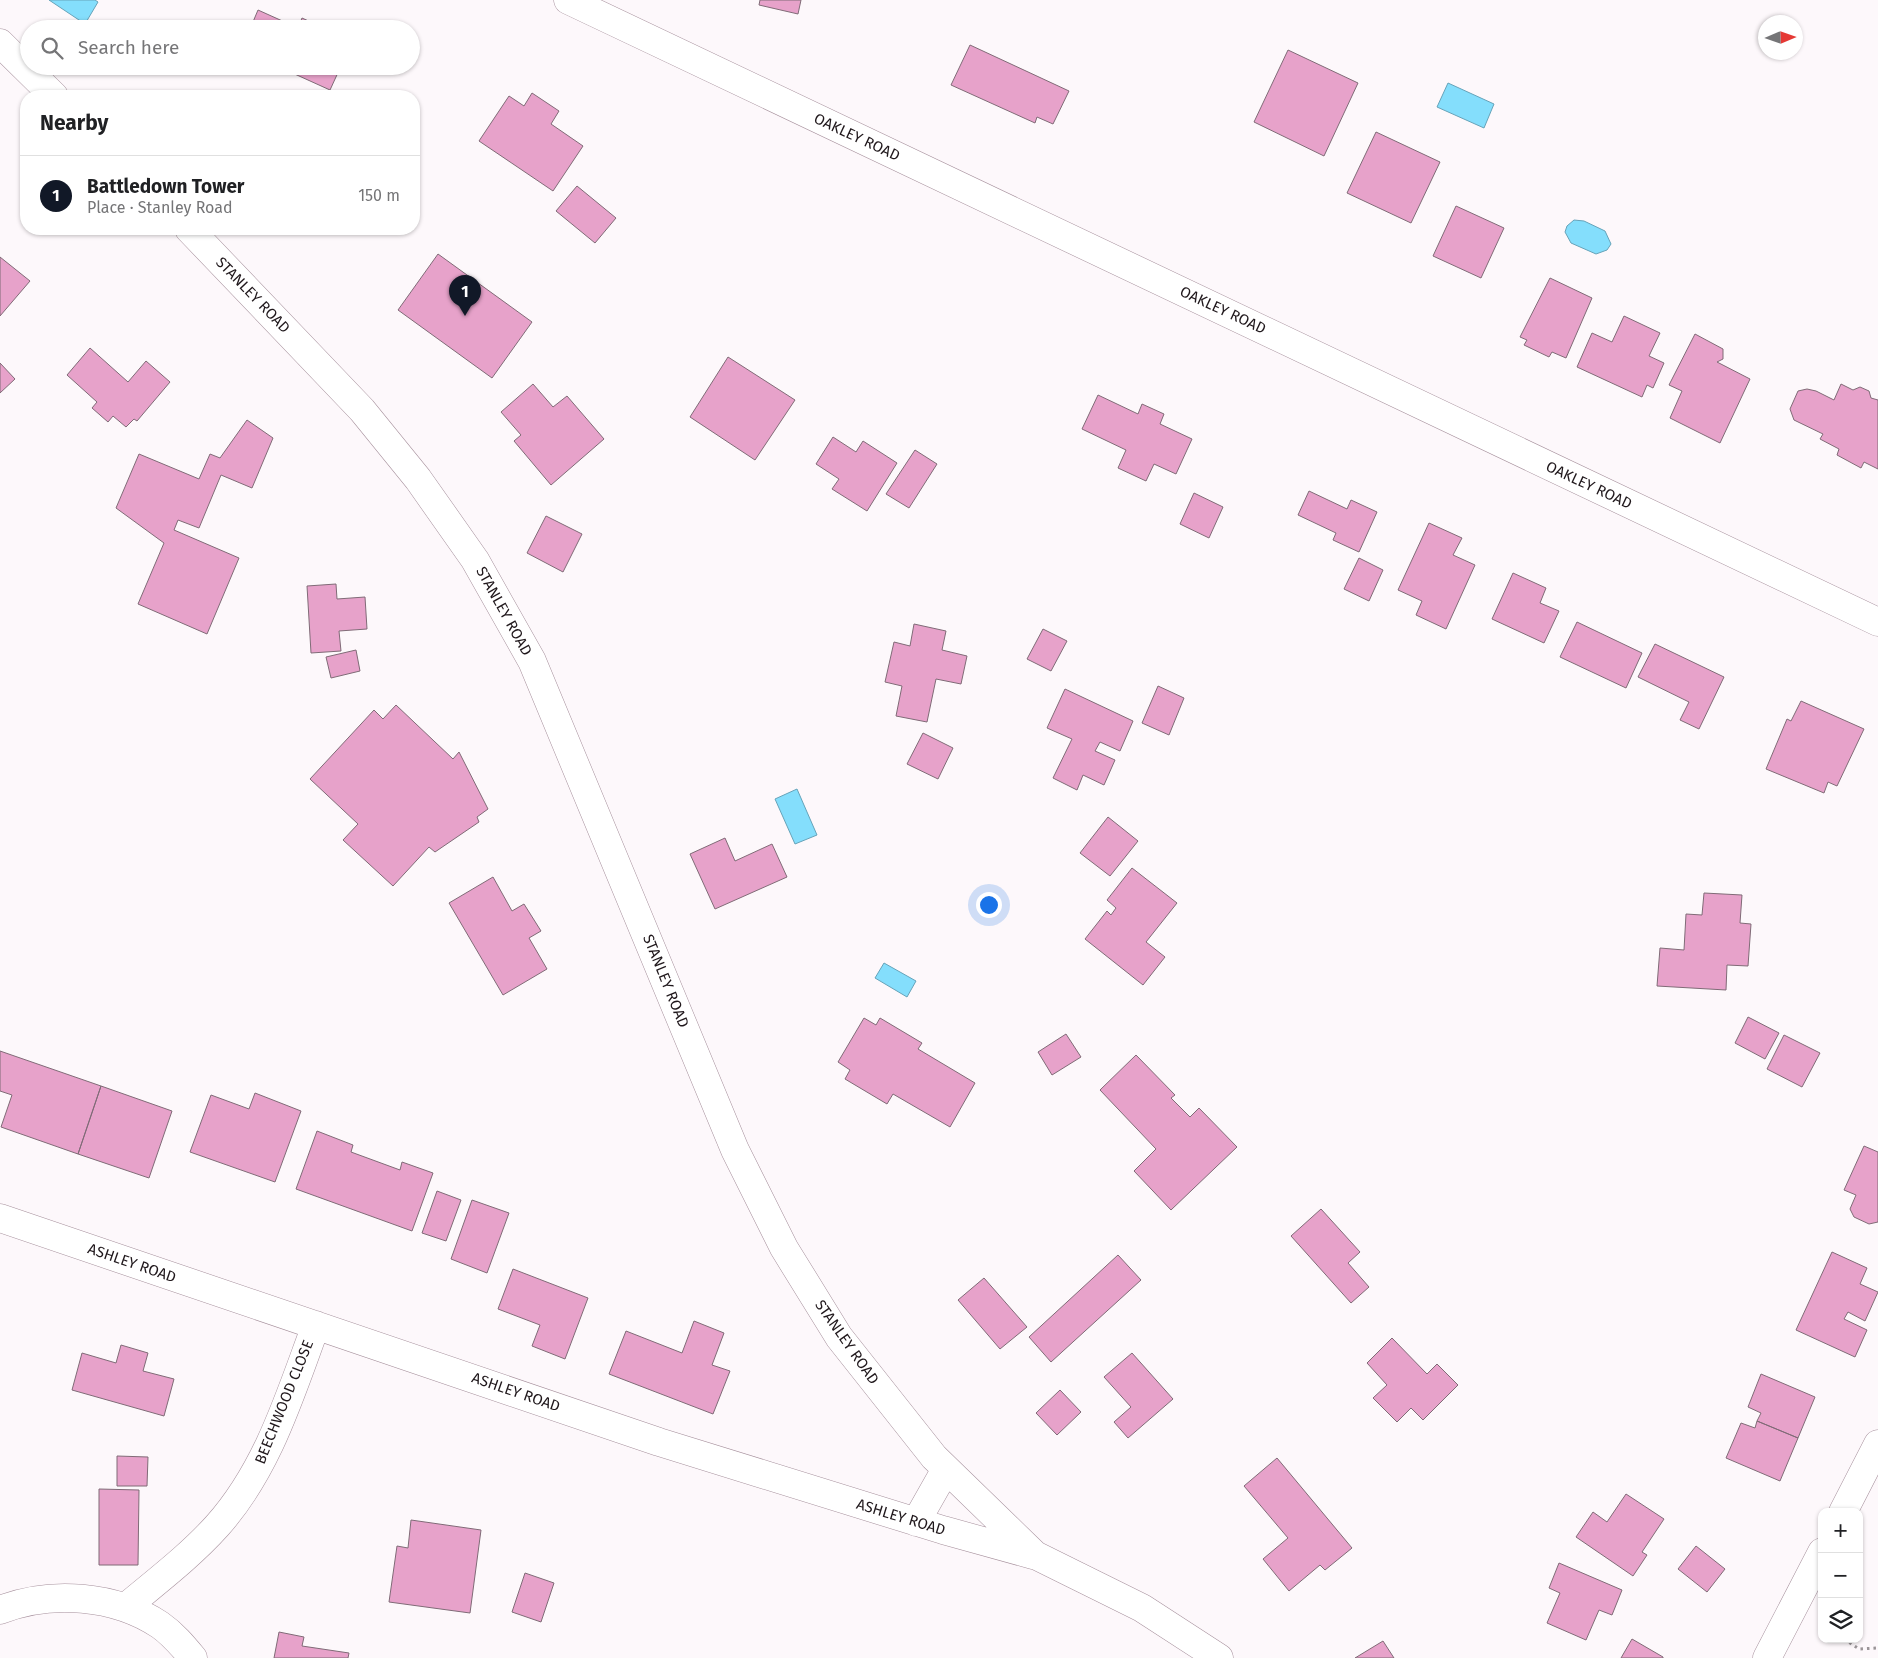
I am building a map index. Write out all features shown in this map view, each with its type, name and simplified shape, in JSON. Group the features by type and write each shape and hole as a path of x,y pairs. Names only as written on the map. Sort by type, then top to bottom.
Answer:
{"street":[{"name":"OAKLEY ROAD","path":"568,0 1878,622"},
{"path":"0,43 20,63"},
{"path":"33,75 48,90"},
{"name":"STANLEY ROAD","path":"195,235 362,410 418,479 475,560 532,661 735,1150 784,1248 839,1337 946,1469 1034,1555 1142,1608 1219,1658"},
{"name":"ASHLEY ROAD","path":"0,1218 658,1442 916,1522 1034,1555"},
{"name":"BEECHWOOD CLOSE","path":"126,1607 196,1547 237,1500 269,1447 316,1324"},
{"path":"1845,1508 1878,1444"},
{"path":"916,1522 946,1469"},
{"path":"1766,1658 1821,1553"},
{"path":"0,1610 30,1602 55,1599 97,1600 126,1607 161,1626 193,1658"}],"path":[{"path":"1850,1643 1859,1649 1878,1648"}],"water":[{"path":"49,0 95,0 98,2 87,20 79,20"},
{"path":"1448,83 1494,104 1484,128 1437,107"},
{"path":"1574,220 1584,221 1605,231 1611,244 1607,250 1596,254 1571,243 1565,232 1567,226"},
{"path":"797,789 817,835 795,844 775,799"},
{"path":"884,963 916,981 907,997 875,978"}],"building":[{"path":"760,0 801,0 798,14 759,5"},
{"path":"258,10 280,20 254,20"},
{"path":"970,45 1069,91 1053,124 1037,117 1035,123 951,85"},
{"path":"1288,50 1358,83 1324,156 1254,122"},
{"path":"297,75 337,75 330,90"},
{"path":"532,93 559,111 551,124 583,146 553,191 479,141 509,96 524,106"},
{"path":"1376,132 1440,162 1411,223 1347,193"},
{"path":"577,186 616,218 595,243 556,211"},
{"path":"1456,206 1504,228 1481,278 1433,256"},
{"path":"438,254 532,322 492,378 398,310"},
{"path":"0,257 30,281 0,316"},
{"path":"1550,278 1592,298 1566,358 1552,352 1549,357 1524,345 1527,340 1520,337"},
{"path":"1624,316 1660,333 1649,356 1664,363 1653,388 1647,385 1642,397 1577,367 1592,333 1612,342"},
{"path":"1695,334 1723,349 1723,359 1717,362 1750,379 1720,443 1670,418 1682,391 1669,385"},
{"path":"90,348 128,382 146,361 170,382 137,421 134,419 126,427 113,416 108,422 92,408 97,402 67,375"},
{"path":"728,357 795,400 755,460 690,417"},
{"path":"0,363 15,379 0,393"},
{"path":"533,384 553,407 567,396 604,439 551,485 514,441 521,435 501,412"},
{"path":"1841,384 1853,390 1860,387 1869,391 1871,398 1878,400 1878,469 1864,462 1861,468 1837,455 1839,449 1820,439 1823,434 1794,420 1790,409 1798,391 1807,389 1816,391 1834,400"},
{"path":"1098,395 1138,414 1142,404 1164,414 1160,424 1192,439 1176,474 1154,464 1146,481 1118,468 1126,450 1082,429"},
{"path":"247,420 273,438 252,488 221,475 199,528 178,520 174,530 239,558 207,634 138,604 164,543 116,508 139,454 199,479 210,454 220,458"},
{"path":"833,437 856,452 863,441 897,463 867,511 832,489 839,479 816,464"},
{"path":"915,450 937,464 909,508 886,494"},
{"path":"1309,491 1347,509 1351,500 1377,512 1359,552 1333,540 1336,533 1298,515"},
{"path":"1194,493 1223,507 1209,538 1180,524"},
{"path":"546,516 582,534 563,572 527,553"},
{"path":"1429,523 1462,538 1453,555 1475,565 1446,629 1416,615 1422,601 1398,590"},
{"path":"1359,558 1383,570 1369,601 1344,589"},
{"path":"1513,573 1546,588 1540,603 1559,611 1544,643 1492,619"},
{"path":"336,584 337,599 365,597 367,629 339,631 341,651 311,653 307,586"},
{"path":"1577,622 1642,653 1626,688 1560,657"},
{"path":"914,624 946,631 942,650 967,656 961,684 936,679 927,722 896,716 902,686 885,682 894,642 910,646"},
{"path":"1043,629 1067,641 1051,671 1027,659"},
{"path":"1655,644 1724,677 1699,729 1680,720 1689,702 1638,677"},
{"path":"356,650 360,671 331,678 326,657"},
{"path":"1158,686 1184,698 1169,735 1142,723"},
{"path":"1065,689 1133,721 1120,751 1100,742 1095,751 1115,760 1104,785 1083,775 1077,790 1053,778 1072,739 1047,728"},
{"path":"1801,701 1864,729 1837,786 1828,782 1824,793 1766,769 1787,719 1791,721"},
{"path":"396,705 453,759 459,752 488,809 477,817 479,822 435,852 429,847 393,886 343,840 358,824 310,779 374,710 383,719"},
{"path":"923,733 953,748 938,779 907,764"},
{"path":"1108,817 1138,841 1110,876 1080,853"},
{"path":"725,838 735,861 772,844 787,877 715,909 690,854"},
{"path":"1132,868 1177,903 1146,942 1165,957 1143,985 1085,939 1107,911 1111,915 1116,908 1107,900"},
{"path":"493,877 512,911 524,904 541,931 529,938 547,969 503,995 449,903"},
{"path":"1704,893 1742,895 1740,923 1751,924 1748,966 1727,965 1726,990 1657,986 1660,948 1684,950 1686,914 1702,915"},
{"path":"1748,1017 1779,1033 1765,1059 1735,1043"},
{"path":"864,1018 876,1025 880,1018 922,1043 918,1049 975,1083 950,1127 893,1094 887,1104 845,1079 850,1070 838,1062"},
{"path":"1066,1034 1081,1057 1052,1075 1038,1052"},
{"path":"1784,1035 1820,1053 1802,1087 1767,1069"},
{"path":"0,1051 101,1086 78,1154 1,1127 12,1095 0,1091"},
{"path":"1136,1055 1175,1095 1171,1098 1190,1117 1199,1108 1237,1147 1171,1210 1134,1171 1156,1149 1100,1090"},
{"path":"101,1086 172,1111 149,1178 78,1154"},
{"path":"255,1093 301,1111 275,1182 190,1152 211,1095 249,1109"},
{"path":"317,1131 353,1145 351,1152 400,1170 402,1162 433,1173 412,1231 296,1189"},
{"path":"1864,1146 1878,1152 1878,1222 1869,1224 1854,1217 1850,1209 1856,1195 1844,1190"},
{"path":"437,1191 461,1200 446,1241 422,1233"},
{"path":"472,1200 509,1213 487,1273 451,1259"},
{"path":"1321,1209 1360,1252 1348,1263 1369,1287 1351,1303 1291,1236"},
{"path":"1832,1252 1867,1268 1860,1284 1878,1292 1865,1321 1848,1312 1844,1319 1867,1330 1855,1357 1796,1330"},
{"path":"1118,1255 1141,1280 1051,1362 1029,1337"},
{"path":"513,1269 588,1298 565,1359 532,1346 540,1325 498,1309"},
{"path":"984,1278 1027,1327 1000,1349 958,1300"},
{"path":"694,1321 724,1333 712,1365 730,1371 713,1414 609,1374 626,1331 682,1353"},
{"path":"1392,1338 1427,1374 1437,1364 1458,1385 1423,1420 1411,1408 1397,1422 1373,1398 1387,1385 1367,1363"},
{"path":"121,1345 148,1353 143,1371 174,1379 164,1416 72,1390 82,1353 116,1363"},
{"path":"1132,1353 1173,1399 1128,1438 1114,1422 1131,1407 1104,1377"},
{"path":"1761,1374 1815,1397 1798,1438 1757,1421 1761,1413 1748,1407"},
{"path":"1060,1390 1081,1412 1057,1435 1036,1413"},
{"path":"1757,1421 1798,1438 1780,1481 1726,1458 1741,1423 1755,1428"},
{"path":"117,1456 148,1457 147,1486 117,1486"},
{"path":"1277,1458 1352,1548 1325,1570 1320,1565 1289,1591 1263,1559 1288,1538 1244,1486"},
{"path":"99,1489 139,1490 138,1565 99,1565"},
{"path":"1626,1494 1664,1519 1642,1552 1647,1555 1633,1576 1576,1537 1593,1512 1607,1522"},
{"path":"411,1520 481,1530 470,1613 389,1602 397,1546 408,1548"},
{"path":"1696,1546 1725,1569 1707,1592 1678,1569"},
{"path":"1559,1563 1622,1590 1612,1615 1599,1610 1586,1640 1547,1623 1560,1593 1549,1588"},
{"path":"525,1573 554,1583 541,1622 512,1612"},
{"path":"279,1632 304,1637 302,1646 349,1653 348,1658 274,1658"},
{"path":"1632,1639 1663,1657 1663,1658 1621,1658"},
{"path":"1383,1641 1394,1658 1355,1658"}],"place":[{"name":"Battledown Tower","path":"465,316"}]}
